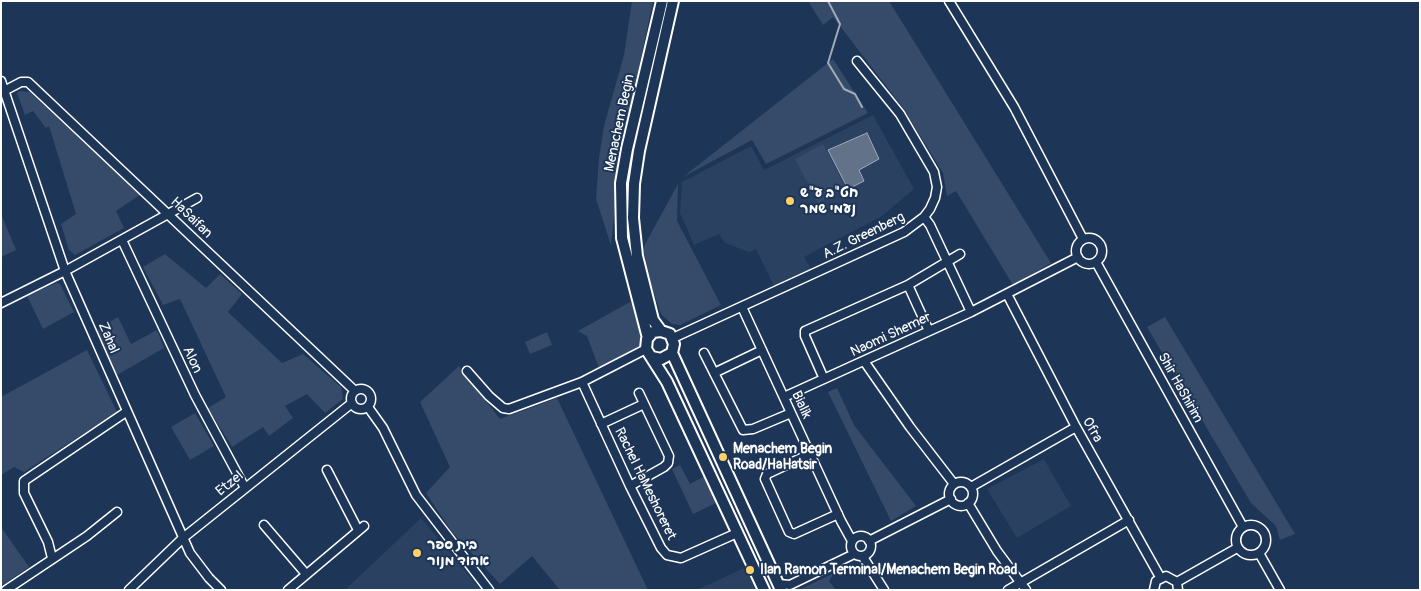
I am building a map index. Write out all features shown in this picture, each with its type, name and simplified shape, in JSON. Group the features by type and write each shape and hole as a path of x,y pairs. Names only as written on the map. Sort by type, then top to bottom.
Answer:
{"main road":[{"name":"Menachem Begin","path":"648,338 622,238 621,184 627,149 662,1"},
{"name":"Menachem Begin","path":"661,330 653,320 637,256 633,218 634,184 639,151 673,1"},
{"path":"764,590 667,382 649,353 648,338 653,332 661,330 670,334 673,338 672,353 784,587"},
{"path":"649,353 661,360 672,353"}],"street":[{"path":"948,1 1014,107 1084,239"},
{"name":"A.Z. Greenberg","path":"673,338 896,236 924,217 935,198 937,187 934,172 900,114 857,61"},
{"name":"Zahal","path":"1,81 65,271 190,553 221,590"},
{"name":"HaSaifan","path":"4,90 21,82 28,82 355,391"},
{"path":"1,303 65,271 197,198"},
{"path":"924,217 971,312"},
{"path":"1084,239 1095,239 1102,246 1102,254 1096,262 1088,264 1078,257 1077,248 1084,239"},
{"name":"Alon","path":"122,240 195,395 245,488"},
{"path":"824,379 805,332 908,285 960,254"},
{"name":"Naomi Shemer","path":"784,397 971,312 1078,257"},
{"name":"Shir HaShirim","path":"1096,262 1244,526"},
{"path":"908,285 929,331"},
{"name":"Ofra","path":"1007,294 1076,427 1160,578"},
{"name":"Bialik","path":"742,307 852,547"},
{"path":"714,373 762,350"},
{"path":"704,352 743,430 753,429 791,413"},
{"path":"467,371 489,396 503,408 509,409 582,382 649,353"},
{"path":"864,361 910,427 954,484"},
{"name":"Rachel HaMeshoreret","path":"582,382 630,486 661,548 667,555 681,558 737,533"},
{"path":"362,389 369,392 372,398 368,407 359,409 352,403 352,396 355,391 362,389"},
{"path":"630,486 668,463 669,456 639,393"},
{"name":"Etzel","path":"129,590 183,538 352,403"},
{"path":"601,424 644,404"},
{"path":"368,407 383,428 416,495 490,590"},
{"path":"52,558 48,542 24,493 24,481 126,412"},
{"path":"971,488 1076,427"},
{"path":"810,454 767,474 765,479 789,532 794,534 838,514"},
{"path":"288,590 361,528 327,470"},
{"path":"962,482 971,488 973,495 968,503 957,505 950,499 949,492 954,484 962,482"},
{"path":"870,541 950,499"},
{"path":"968,503 997,551 1026,590"},
{"path":"6,590 87,536 117,512"},
{"path":"1008,590 1129,520"},
{"path":"264,525 306,574"},
{"path":"1244,526 1257,526 1265,533 1266,544 1259,553 1249,556 1237,548 1236,536 1244,526"},
{"path":"784,587 837,560 861,536 870,541"},
{"path":"863,556 870,550 870,541"},
{"path":"852,547 863,556 884,590"},
{"path":"1154,590 1156,581 1160,578 1170,576 1178,586 1237,548"},
{"path":"1259,553 1280,590"}],"shaded area":[{"path":"632,1 653,1 621,152 611,245 596,199 599,158 604,126 624,55"},
{"path":"808,1 889,1 1051,263 1013,285 956,191 947,196 943,173 903,108 833,17 823,25"},
{"path":"833,59 868,113 766,164 752,140 683,177"},
{"path":"19,91 30,92 140,195 116,211 124,228 75,255 69,250 61,224 76,214 49,126 46,128 33,111 25,115 17,93"},
{"name":"חט\"ב ע\"ש נעמי שמר","path":"873,115 914,189 882,216 804,257 811,269 774,286 756,249 749,252 725,243 719,234 694,245 680,213 682,182 751,146 764,170"},
{"path":"867,133 879,159 859,170 864,181 848,189 828,150"},
{"path":"823,144 846,188 818,203 795,159"},
{"path":"678,184 677,221 721,305 680,325 672,324 661,314 652,288 643,248"},
{"path":"1,214 16,250 1,257"},
{"path":"165,254 206,288 220,274 242,294 228,312 282,363 303,354 341,387 343,399 325,413 307,394 285,406 293,418 269,436 263,427 232,447 208,408 226,397 180,299 163,305 143,267"},
{"path":"56,283 60,284 74,312 43,329 27,296"},
{"path":"630,302 640,318 644,333 641,345 599,368 587,336 578,331"},
{"path":"118,317 131,344 157,330 164,348 117,375 97,329"},
{"path":"1165,317 1295,534 1280,540 1276,526 1251,503 1147,327"},
{"path":"547,332 552,345 530,354 525,342"},
{"path":"87,350 117,412 24,472 14,467 1,475 1,397"},
{"path":"459,366 500,419 557,398 648,590 560,590 532,556 500,584 452,532 426,493 450,467 420,402"},
{"path":"837,388 854,425 916,506 891,521 828,392"},
{"path":"195,413 214,446 190,460 171,427"},
{"path":"1044,459 1071,506 1017,538 987,489"},
{"path":"680,465 690,484 705,476 718,502 693,514 672,469"},
{"name":"בית ספר אהוד מנור","path":"421,518 481,590 349,590 347,588"},
{"path":"1,527 29,567 1,586"},
{"path":"746,567 756,590 697,590"},
{"path":"834,573 829,581 836,590 799,590"}],"waterway":[{"path":"828,1 840,24 828,63 844,89 855,94 862,107"}],"place":[{"name":"חט\"ב ע\"ש נעמי שמר","path":"790,201"},
{"name":"Menachem Begin Road/HaHatsir","path":"723,457"},
{"name":"בית ספר אהוד מנור","path":"417,553"},
{"name":"Ilan Ramon Terminal/Menachem Begin Road","path":"750,570"}]}
